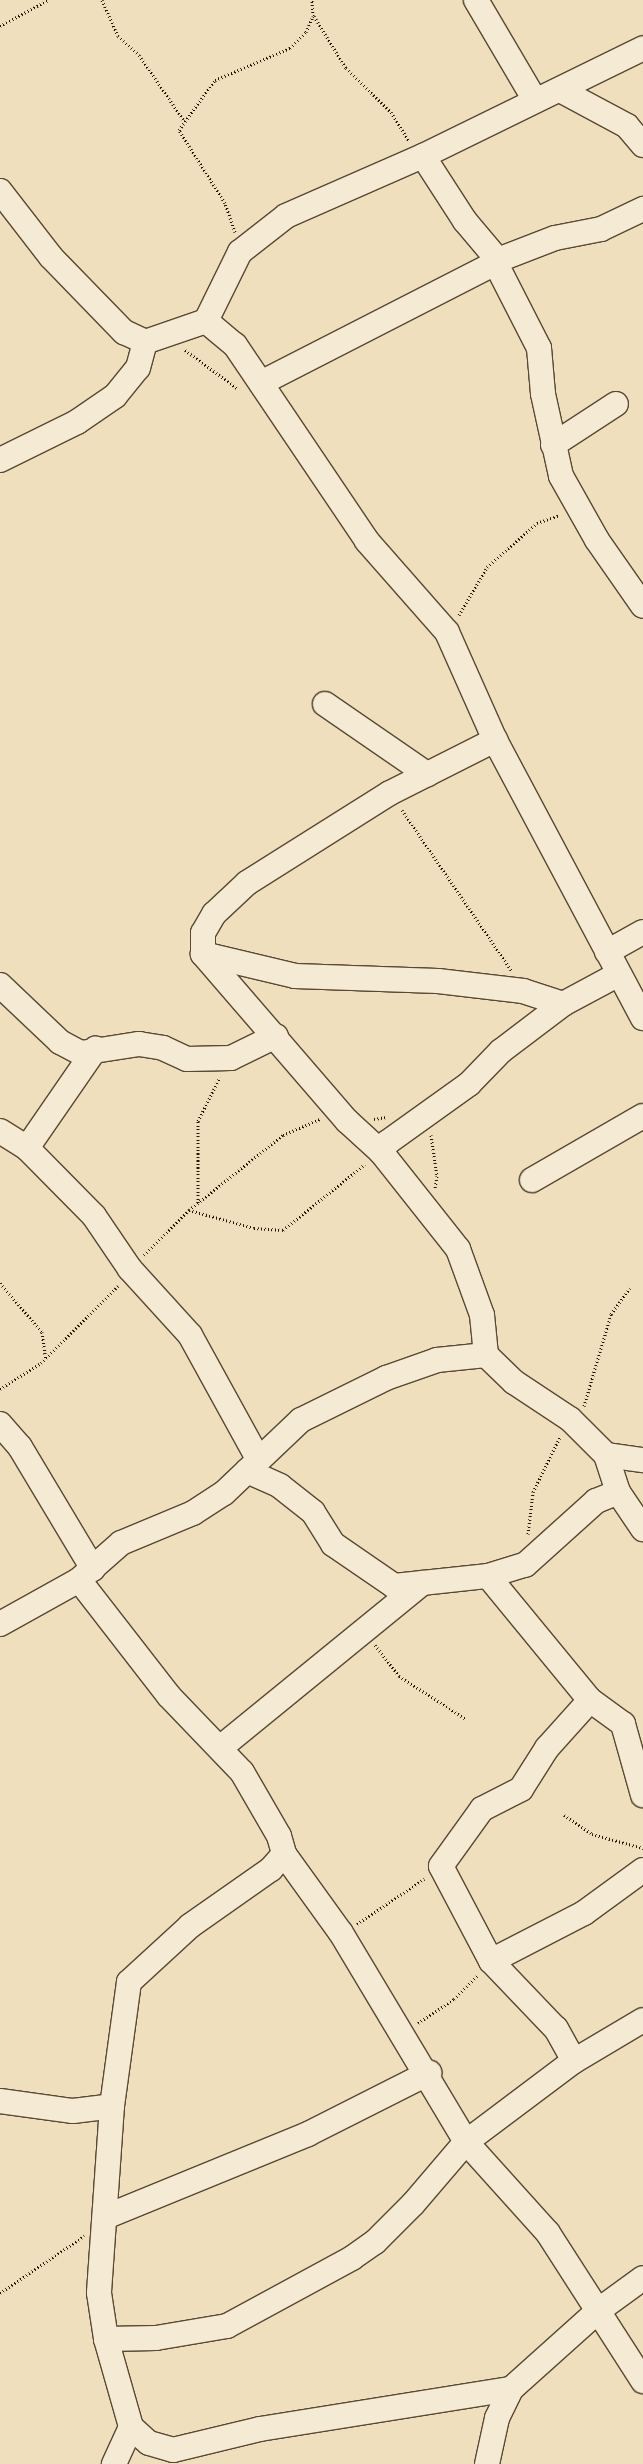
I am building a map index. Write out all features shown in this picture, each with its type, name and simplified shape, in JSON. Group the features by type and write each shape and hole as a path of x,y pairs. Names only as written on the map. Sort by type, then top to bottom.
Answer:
{"street":[{"path":"476,0 535,100"},
{"path":"206,321 240,252 286,216 421,157 643,48"},
{"path":"560,90 641,133"},
{"path":"421,157 494,261 539,348 553,445 561,476 578,508 643,606"},
{"path":"0,191 51,257 124,332 154,340"},
{"path":"254,389 494,261 508,259 554,238 601,230 643,209"},
{"path":"0,460 77,422 115,396 138,368 154,340 188,324 206,321 235,345 254,389 367,541 447,632 496,740 617,976 643,1018"},
{"path":"553,445 616,404"},
{"path":"325,704 428,774"},
{"path":"496,740 390,793 247,883 214,914 203,933 203,954 276,1036 338,1110 381,1152 430,1208 458,1249 482,1315 486,1355 514,1382 573,1422 606,1455 618,1492 643,1530"},
{"path":"606,952 643,932"},
{"path":"203,954 295,976 438,981 522,991 563,1004"},
{"path":"381,1152 388,1142 427,1114 563,1004 617,976"},
{"path":"0,985 60,1042 81,1053 96,1048 139,1044 163,1048 187,1059 231,1058 276,1036"},
{"path":"27,1148 96,1048"},
{"path":"532,1180 643,1116"},
{"path":"0,1131 27,1148 94,1216 130,1269 190,1335 252,1464 313,1512 333,1544 362,1567 394,1586 488,1576 525,1565 596,1500 618,1492"},
{"path":"0,1624 86,1575 121,1543 193,1513 301,1420 386,1378 437,1360 486,1355"},
{"path":"0,1424 20,1447 86,1575 170,1696 242,1772 279,1836 284,1854 341,1933 400,2035 429,2073 466,2142 548,2233 643,2381"},
{"path":"606,1455 643,1460"},
{"path":"488,1576 590,1700 624,1724 643,1795"},
{"path":"220,1748 424,1582"},
{"path":"574,2060 556,2029 491,1961 441,1866 450,1848 482,1809 521,1789 547,1748 590,1700"},
{"path":"284,1854 271,1869 190,1926 129,1982 112,2106 99,2293 106,2339 131,2427 149,2443 177,2457 260,2429 511,2389"},
{"path":"491,1961 584,1913 643,1870"},
{"path":"106,2339 156,2338 227,2326 352,2258 407,2210 466,2142 574,2060 643,2020"},
{"path":"105,2221 186,2180 308,2134 429,2073"},
{"path":"0,2102 73,2111 112,2106"},
{"path":"487,2464 498,2418 511,2389 598,2310 643,2278"},
{"path":"114,2464 131,2427"}],"path":[{"path":"0,26 48,0"},
{"path":"102,0 118,36 139,55 183,119"},
{"path":"312,0 313,16 346,68 398,120 421,157"},
{"path":"240,252 225,202 179,130 183,119 215,80 290,48 313,16"},
{"path":"154,340 254,389"},
{"path":"447,632 488,567 510,546 537,523 578,508"},
{"path":"390,793 501,952 522,991"},
{"path":"198,1204 198,1121 231,1058"},
{"path":"0,1389 46,1359 98,1310 130,1269 189,1210 283,1135 338,1110"},
{"path":"427,1114 438,1176 430,1208"},
{"path":"189,1210 254,1228 283,1230 381,1152"},
{"path":"0,1283 42,1332 46,1359"},
{"path":"525,1565 533,1492 588,1399 611,1314 630,1288"},
{"path":"364,1631 399,1676 466,1719"},
{"path":"564,1815 592,1834 643,1848"},
{"path":"341,1933 441,1866"},
{"path":"400,2035 454,1999 491,1961"},
{"path":"0,2294 34,2266 105,2221"}]}
